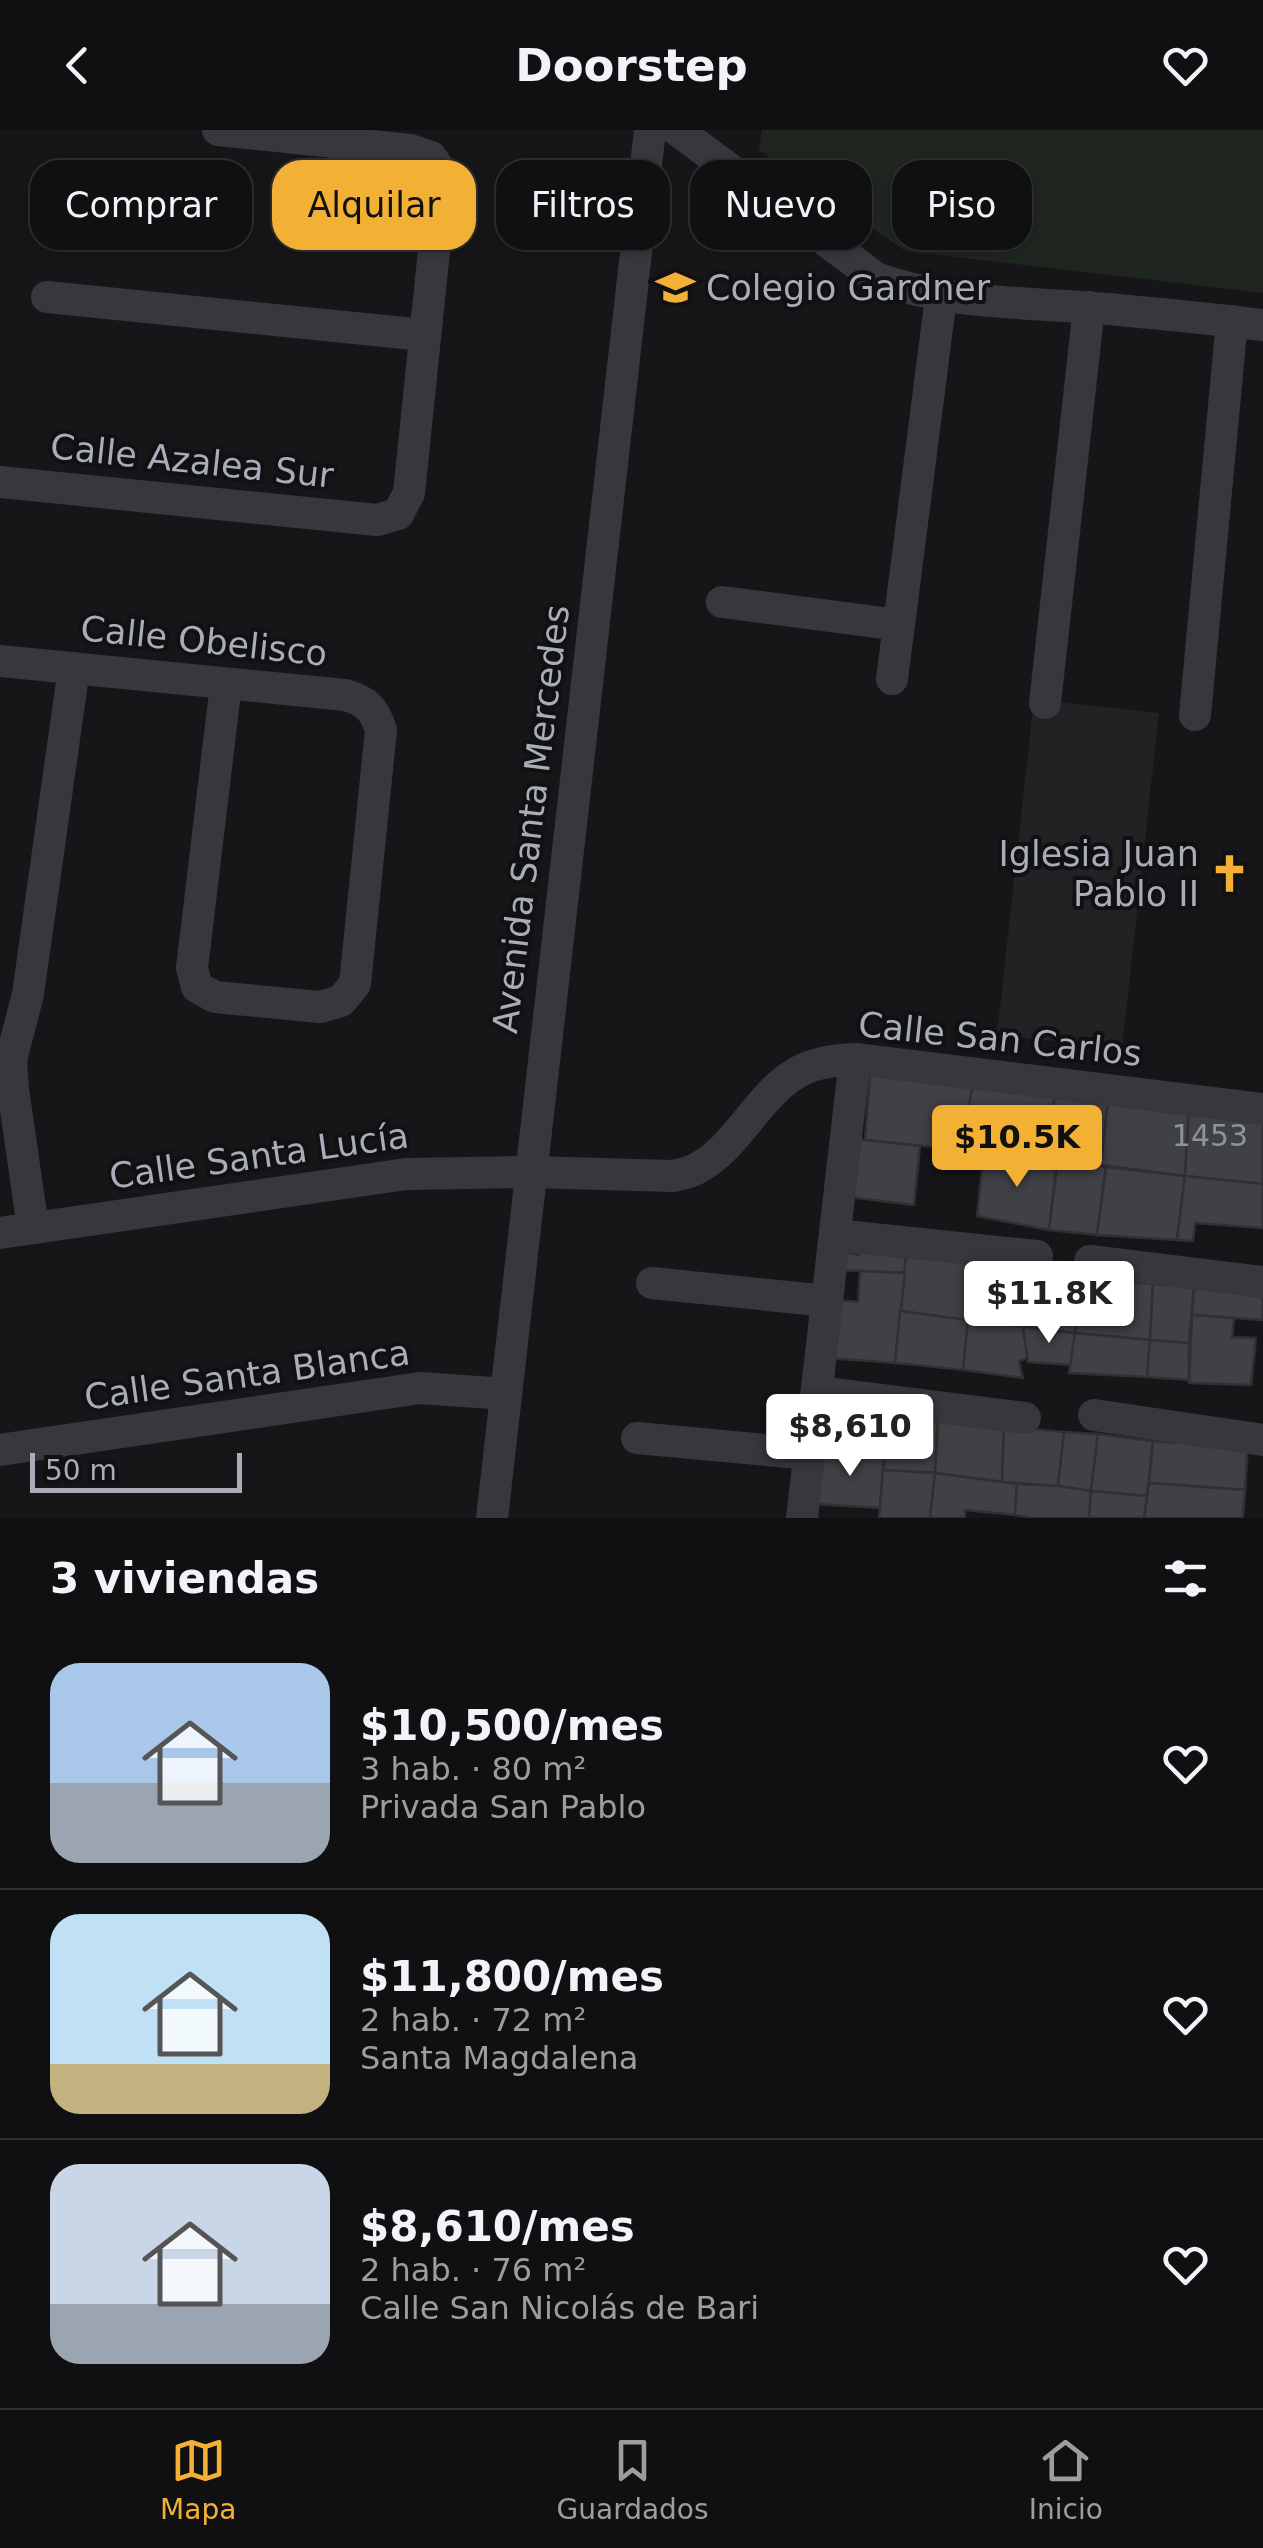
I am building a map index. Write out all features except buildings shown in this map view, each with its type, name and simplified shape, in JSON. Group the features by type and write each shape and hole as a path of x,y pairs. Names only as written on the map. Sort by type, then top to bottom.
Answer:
{"street":[{"path":"47,298 424,334 442,173 432,157 410,150 218,130"},
{"name":"Avenida Santa Mercedes","path":"492,1518 650,130"},
{"path":"678,130 876,278 906,290 1247,323 1195,715"},
{"path":"892,680 941,296"},
{"path":"1046,703 1089,307"},
{"name":"Calle Azalea Sur","path":"0,482 377,520 398,514 409,493 424,334"},
{"path":"722,602 899,625"},
{"name":"Calle Obelisco","path":"0,661 346,695 363,700 376,712 381,730 355,984 342,1001 320,1008 215,997 197,987 192,968 226,684"},
{"path":"33,1228 12,1088 14,994 74,668"},
{"path":"802,1518 855,1059"},
{"name":"Calle San Carlos","path":"531,1172 673,1176 694,1171 712,1158 797,1072 817,1064 855,1059 1263,1109"},
{"name":"Calle Santa Lucía","path":"0,1233 406,1174 531,1172"},
{"path":"835,1235 1037,1256"},
{"path":"1090,1261 1263,1282"},
{"path":"652,1283 828,1301"},
{"name":"Calle Santa Blanca","path":"0,1450 420,1388 506,1394"},
{"path":"817,1392 1025,1418"},
{"path":"1094,1415 1263,1440"},
{"path":"637,1438 810,1454"}],"shaded area":[{"path":"762,130 1263,130 1263,293 904,250 1032,250 1032,160 892,160 892,242 872,228 872,160 773,160 759,150"},
{"path":"1034,699 1159,713 1122,1048 997,1035"}],"place":[{"name":"Colegio Gardner","path":"676,288"},
{"name":"Iglesia Juan Pablo II","path":"1229,874"}]}
